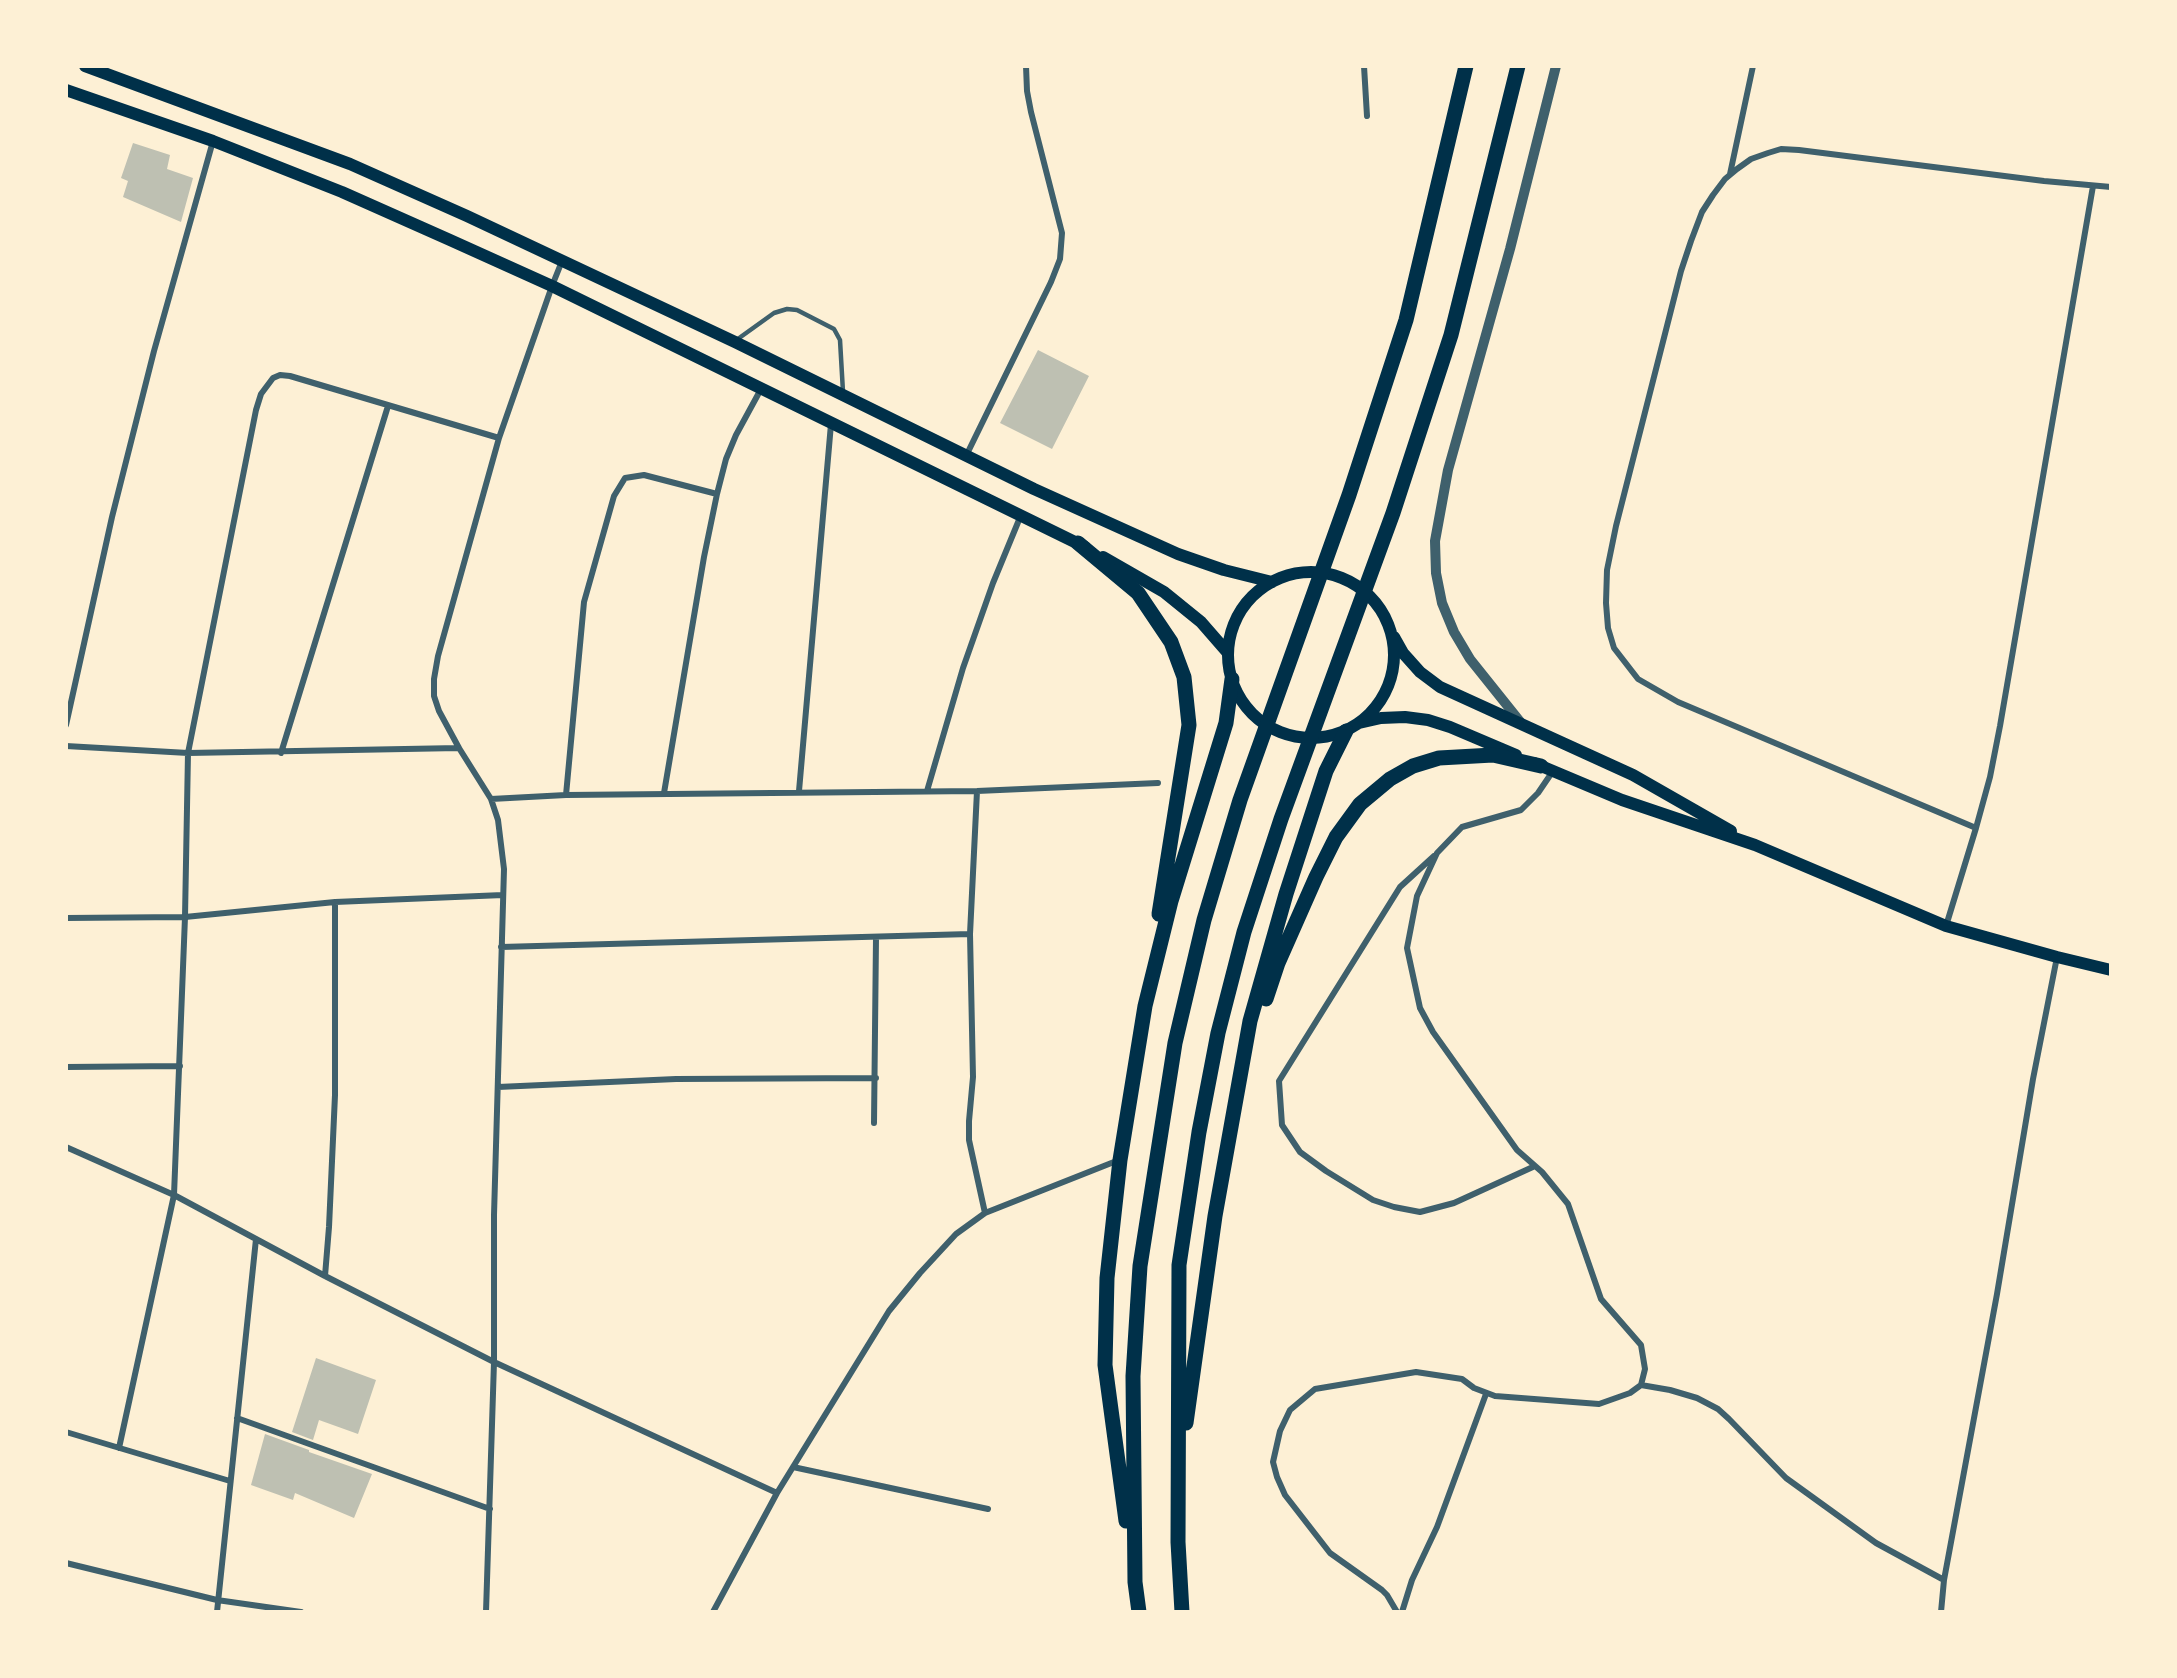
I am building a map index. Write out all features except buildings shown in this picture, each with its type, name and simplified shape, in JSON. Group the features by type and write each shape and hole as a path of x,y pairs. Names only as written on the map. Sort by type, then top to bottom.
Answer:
{"highway":[{"path":"1135,1582 1133,1376 1140,1266 1175,1043 1204,920 1240,800 1349,495 1406,320 1466,66"},
{"path":"1182,1612 1178,1542 1179,1264 1199,1132 1218,1033 1244,932 1281,819 1393,513 1451,335 1518,66"},
{"path":"1078,543 1138,593 1171,642 1184,677 1189,724 1120,1160 1107,1278 1105,1365 1139,1612"},
{"path":"1145,1006 1172,901 1227,723 1232,679"},
{"path":"1178,1542 1185,1431 1215,1216 1250,1021 1286,894 1326,771 1346,731"},
{"path":"1241,1070 1278,963 1316,878 1336,837 1360,804 1390,779 1413,766 1439,758 1493,755 1547,768"}],"main road":[{"path":"85,66 350,164 735,342 1034,489 1178,554 1224,570 1272,582"},
{"path":"66,90 213,141 342,192 552,286 1078,543 1164,592 1201,622 1228,653"},
{"path":"1391,631 1394,657 1389,682 1377,705 1359,723 1346,731 1323,737 1299,738 1277,731 1257,718 1241,700 1232,679 1228,653 1232,632 1240,612 1254,595 1272,582 1287,576 1315,572 1343,578 1367,593 1384,615 1408,659 1420,672 1440,687 1633,775 1755,845"},
{"path":"1359,723 1381,717 1428,720 1622,800 1755,845 1946,926 2111,970"}],"street":[{"path":"966,456 1060,259 1062,233 1031,112 1026,66"},
{"path":"1364,66 1367,116"},
{"path":"1524,726 1470,659 1454,632 1440,593 1436,573 1435,542 1448,470 1510,249 1556,66"},
{"path":"1730,174 1753,66"},
{"path":"66,725 117,495 154,351 213,141"},
{"path":"1976,828 1678,702 1638,679 1614,648 1608,628 1607,570 1616,526 1688,251 1702,212 1730,174 1751,159 1781,149 1799,150 2111,187"},
{"path":"1946,926 1990,777 2093,186"},
{"path":"486,1612 494,1362 494,1215 503,845 491,799 439,711 434,696 434,679 438,656 499,438 562,261"},
{"path":"119,1448 174,1195 185,917 188,753 256,410 267,384 273,378 280,375 290,376 499,438"},
{"path":"664,793 717,494 726,459 736,435 761,389"},
{"path":"281,753 388,406"},
{"path":"799,791 831,424"},
{"path":"566,795 584,602 614,496 625,478 644,475 717,494"},
{"path":"927,791 963,668 993,583 1022,514"},
{"path":"66,746 188,753 459,748"},
{"path":"1536,1166 1454,1203 1420,1212 1373,1200 1300,1152 1282,1125 1279,1081 1400,886 1462,827 1521,810 1538,793 1547,768"},
{"path":"491,799 664,793 977,791 1158,783"},
{"path":"977,791 970,934 973,1077 969,1140 985,1213"},
{"path":"1397,1612 1382,1590 1330,1553 1285,1495 1277,1477 1274,1462 1280,1431 1290,1410 1315,1389 1416,1372 1462,1379 1486,1394 1599,1404 1630,1393 1641,1385 1646,1369 1641,1346 1601,1299 1569,1204 1553,1183 1517,1150 1433,1032 1420,1008 1407,948 1418,896 1437,853"},
{"path":"66,918 185,917 335,903 503,895"},
{"path":"325,1276 335,1095 335,903"},
{"path":"501,947 970,934"},
{"path":"874,1123 876,938"},
{"path":"1941,1612 1944,1580 1997,1294 2033,1079 2057,957"},
{"path":"66,1067 180,1066"},
{"path":"498,1087 676,1079 876,1078"},
{"path":"66,1149 174,1195 325,1276 494,1362 777,1493"},
{"path":"713,1612 777,1493 889,1311 920,1273 956,1234 985,1213 1120,1160"},
{"path":"217,1612 256,1239"},
{"path":"1641,1385 1688,1395 1718,1410 1786,1478 1876,1543 1944,1580"},
{"path":"1402,1612 1412,1580 1437,1527 1486,1394"},
{"path":"237,1418 490,1509"},
{"path":"66,1432 230,1481"},
{"path":"793,1467 988,1509"},
{"path":"66,1563 217,1600 301,1612"}],"lane":[{"path":"735,342 774,313 787,309 797,310 824,323 834,329 840,340 843,394"}]}
